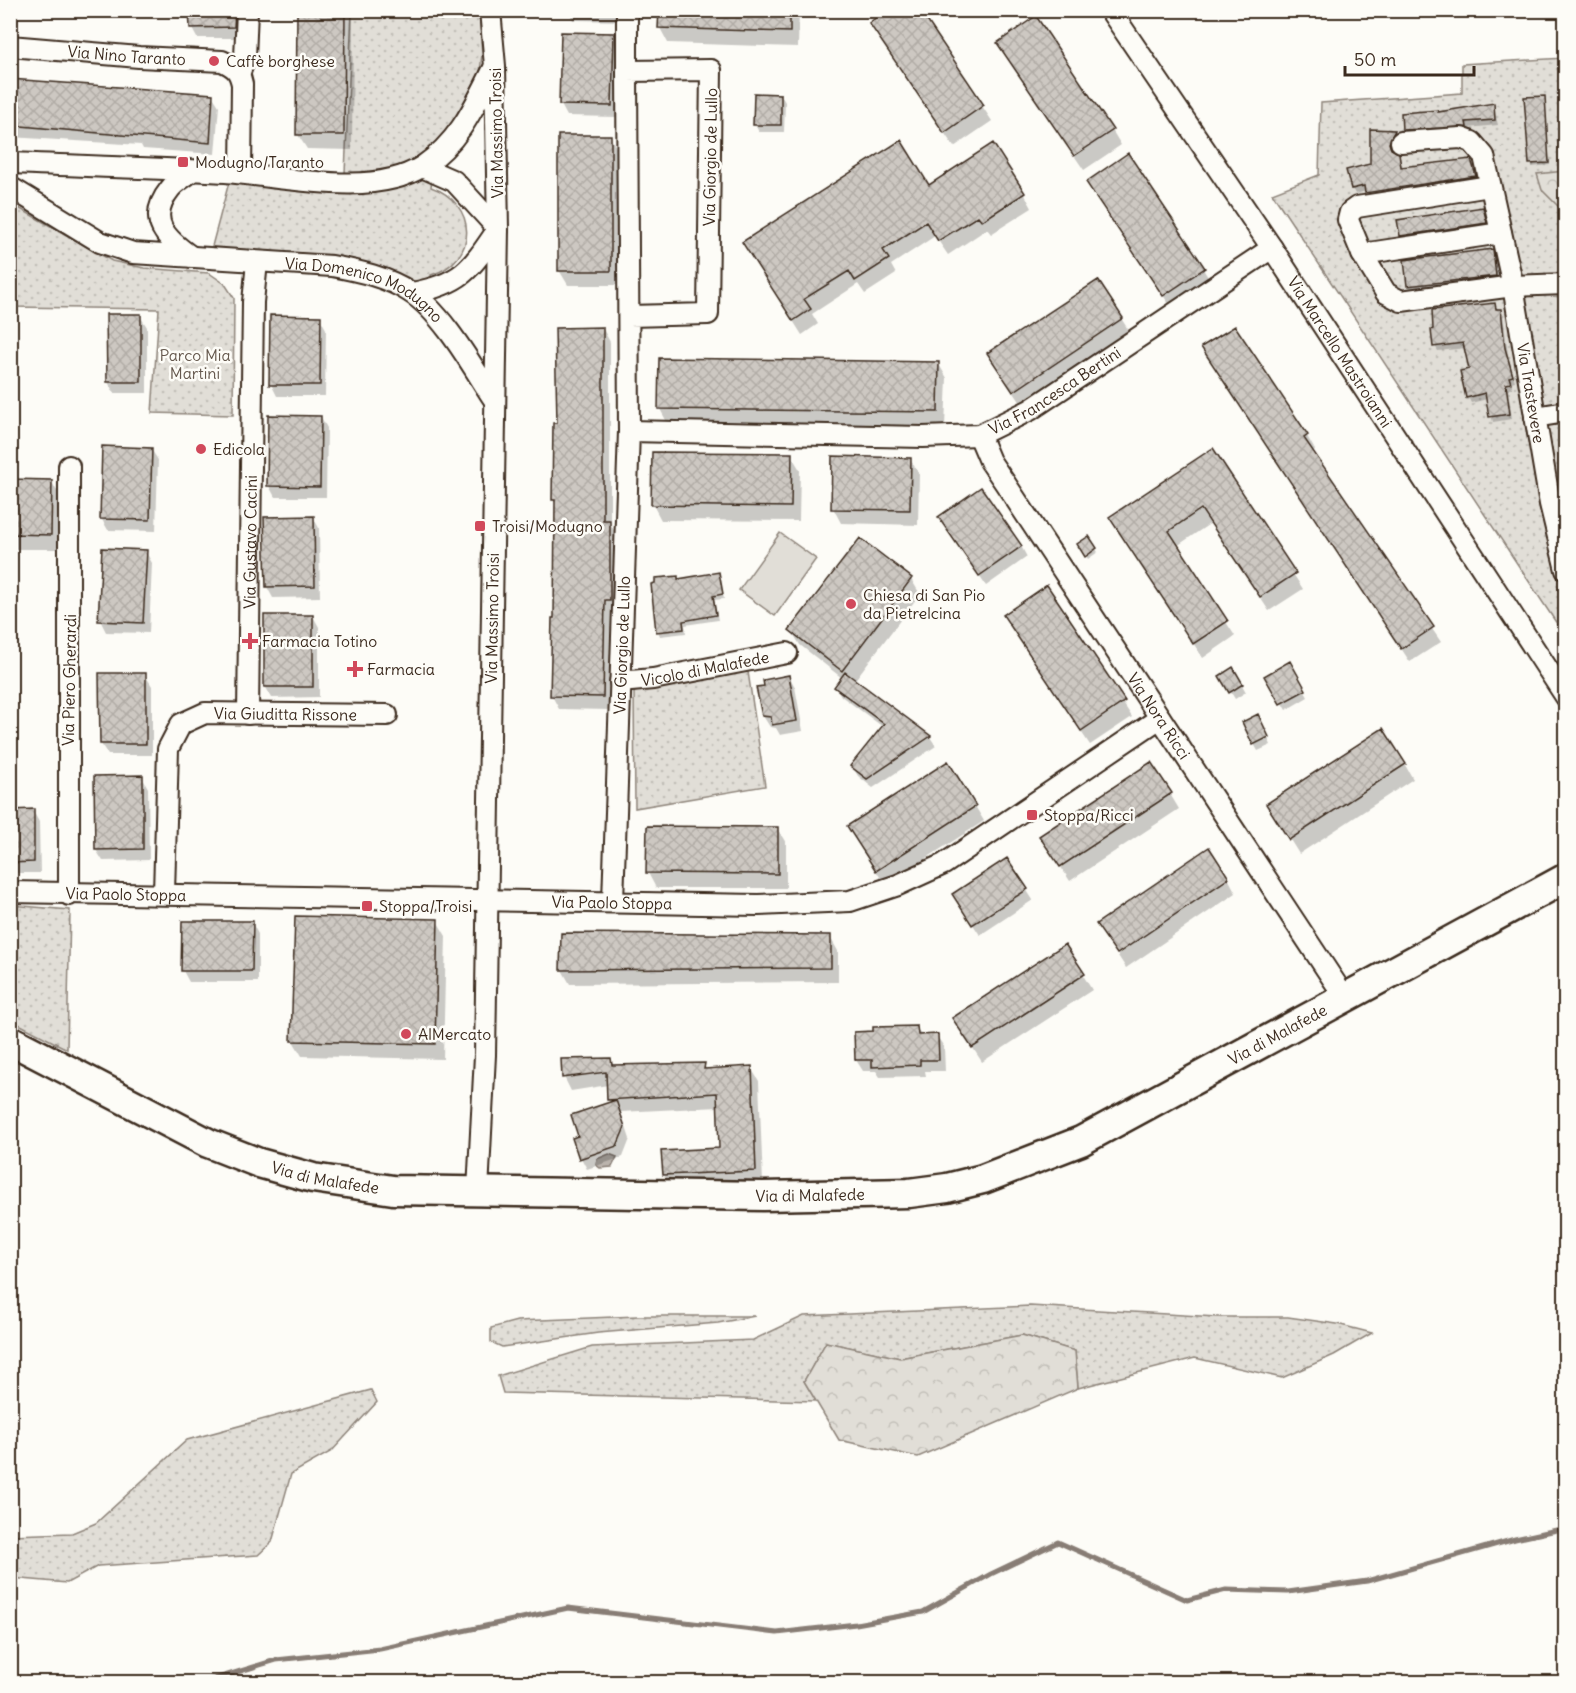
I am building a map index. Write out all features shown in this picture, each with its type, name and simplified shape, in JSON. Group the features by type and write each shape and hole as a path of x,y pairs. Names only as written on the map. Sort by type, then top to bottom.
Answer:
{"street":[{"path":"241,173 240,72 246,50 247,10"},
{"name":"Via Massimo Troisi","path":"478,1191 485,1055 493,398 498,230 495,66 490,10"},
{"path":"627,10 627,71"},
{"name":"Via Marcello Mastroianni","path":"1110,10 1272,248 1566,697"},
{"name":"Via Nino Taranto","path":"10,46 222,61 240,72"},
{"path":"10,163 241,173 350,183 385,180 422,166 456,138 495,66"},
{"name":"Via Giorgio de Lullo","path":"613,901 629,431 627,71 711,70 708,314 629,316"},
{"name":"Via Trastevere","path":"1401,142 1461,138 1472,142 1484,156 1513,286 1550,504 1566,570"},
{"path":"412,293 439,288 454,282 480,256 498,230 472,197 454,181 422,166"},
{"path":"192,171 171,187 159,211 160,225 165,235 192,257"},
{"path":"1490,186 1357,207 1350,212 1348,220 1362,254 1386,293 1401,301 1513,286 1566,284"},
{"name":"Via Domenico Modugno","path":"10,187 100,242 132,253 332,266 359,271 391,282 412,293 434,314 493,398"},
{"path":"1362,254 1501,233"},
{"name":"Via Francesca Bertini","path":"629,431 923,437 979,435 1030,410 1272,248"},
{"name":"Via Gustavo Cacini","path":"248,714 253,302 257,262"},
{"path":"1535,417 1566,412"},
{"name":"Via Nora Ricci","path":"979,435 995,468 1344,996"},
{"name":"Via Piero Gherardi","path":"69,466 69,895"},
{"name":"Vicolo di Malafede","path":"620,682 653,679 787,653"},
{"name":"Via Giuditta Rissone","path":"164,893 168,749 173,734 181,724 205,713 387,715"},
{"name":"Via Paolo Stoppa","path":"10,892 69,895 164,893 758,905 850,901 898,885 944,864 1160,718"},
{"name":"Via di Malafede","path":"10,1040 208,1143 259,1163 313,1178 353,1185 393,1190 836,1196 909,1193 946,1188 1007,1170 1081,1141 1344,996 1566,878"}],"green space":[{"path":"352,11 479,11 482,54 479,81 452,134 408,165 377,175 345,173"},
{"path":"1565,58 1565,636 1272,193 1319,175 1321,103 1462,93 1462,64"},
{"path":"1566,171 1565,213 1542,190 1537,174"},
{"path":"432,179 431,187 446,195 457,205 464,218 467,231 465,245 458,257 447,268 431,275 433,282 415,283 211,250 229,182"},
{"name":"Parco Mia Martini","path":"10,203 112,261 144,268 209,273 225,284 234,298 233,415 152,413 159,309 11,307"},
{"path":"780,533 816,559 775,616 739,590"},
{"path":"747,665 765,786 635,808 634,692"},
{"path":"10,905 70,910 67,1049 11,1020"},
{"path":"1030,1306 1217,1317 1288,1317 1337,1324 1372,1333 1334,1355 1282,1378 1195,1358 1078,1388 1075,1351 1022,1335 900,1358 826,1342 804,1381 816,1401 503,1393 498,1376 592,1347 753,1340 804,1316"},
{"path":"638,1316 755,1316 718,1323 598,1333 502,1347 491,1342 491,1328 517,1321"},
{"path":"1022,1335 1075,1351 1078,1388 918,1457 839,1440 804,1381 826,1342 900,1358"},
{"path":"371,1390 377,1402 332,1451 291,1474 272,1542 258,1555 98,1566 67,1583 11,1578 11,1535 72,1533 96,1523 187,1440"},
{"path":"1184,1677 1192,1682 1129,1682"}],"shaded area":[{"path":"609,1154 617,1157 612,1167 600,1168 596,1165 597,1159"}],"building":[{"path":"189,10 235,10 234,27 190,28"},
{"path":"297,10 345,10 344,135 296,135"},
{"path":"659,10 790,10 790,32 658,28"},
{"path":"886,10 920,10 984,105 944,133 869,23"},
{"path":"1036,16 1113,130 1074,156 997,43"},
{"path":"561,32 614,33 612,106 559,105"},
{"path":"10,79 213,94 210,143 10,125"},
{"path":"754,93 781,94 781,125 753,125"},
{"path":"1545,96 1549,163 1529,164 1524,97"},
{"path":"1494,103 1495,120 1466,122 1467,127 1402,130 1401,113 1438,110 1438,112"},
{"path":"1370,129 1395,130 1389,143 1391,149 1399,153 1401,167 1471,159 1476,176 1365,193 1364,186 1351,189 1346,170 1370,164"},
{"path":"558,135 611,135 611,271 558,271"},
{"path":"901,140 929,185 993,143 1025,193 982,221 978,216 938,241 926,222 883,250 889,259 855,281 849,271 804,299 811,309 793,321 742,242"},
{"path":"1128,153 1205,268 1163,296 1086,182"},
{"path":"1483,207 1487,223 1400,236 1397,220"},
{"path":"1493,249 1496,276 1407,286 1404,260"},
{"path":"1098,280 1123,318 1013,392 987,353"},
{"path":"1495,303 1496,309 1501,309 1505,348 1513,376 1509,377 1511,383 1506,384 1510,414 1489,417 1485,393 1466,398 1460,371 1469,369 1463,343 1433,347 1432,310"},
{"path":"106,314 141,314 141,382 107,382"},
{"path":"270,315 321,316 320,385 269,385"},
{"path":"1235,326 1308,435 1304,438 1434,627 1401,649 1201,347"},
{"path":"603,327 603,520 610,520 610,600 605,600 603,697 550,696 552,618 554,618 553,423 557,423 555,328"},
{"path":"659,358 939,362 938,412 658,409"},
{"path":"268,415 321,416 320,487 267,486"},
{"path":"102,446 152,448 150,520 100,519"},
{"path":"1213,448 1296,573 1260,597 1201,509 1169,531 1228,621 1193,644 1109,517"},
{"path":"652,452 792,453 791,507 651,505"},
{"path":"832,456 911,458 910,510 831,509"},
{"path":"10,479 52,480 51,535 10,534"},
{"path":"981,487 1022,546 979,576 938,517"},
{"path":"314,516 315,586 266,587 264,517"},
{"path":"1089,536 1097,548 1085,557 1077,544"},
{"name":"Chiesa di San Pio da Pietrelcina","path":"860,538 912,578 842,671 789,630"},
{"path":"102,548 147,550 143,623 98,621"},
{"path":"719,572 723,594 713,596 716,615 683,621 684,629 656,632 651,584 655,583 655,578 678,576 678,579"},
{"path":"1047,585 1125,701 1081,731 1003,615"},
{"path":"264,615 313,615 313,687 264,687"},
{"path":"1290,661 1306,690 1280,704 1264,676"},
{"path":"1233,667 1243,684 1229,693 1219,676"},
{"path":"845,672 931,736 867,779 850,766 884,724 834,687"},
{"path":"99,673 146,673 146,744 100,744"},
{"path":"789,675 797,721 772,725 771,717 762,716 756,687 764,686 763,680"},
{"path":"1258,714 1269,737 1253,745 1242,722"},
{"path":"1383,728 1406,764 1289,840 1266,804"},
{"path":"948,761 976,806 876,871 847,826"},
{"path":"1151,762 1172,793 1060,867 1039,836"},
{"path":"143,775 143,849 95,850 94,776"},
{"path":"34,809 34,862 10,863 10,810"},
{"path":"647,826 778,827 778,874 646,873"},
{"path":"1209,847 1229,878 1117,954 1096,924"},
{"path":"1007,858 1028,889 972,925 952,894"},
{"path":"295,916 438,919 435,1044 291,1041"},
{"path":"182,921 253,921 252,971 181,971"},
{"path":"561,933 831,935 831,968 560,970"},
{"path":"1065,944 1085,974 972,1048 952,1018"},
{"path":"917,1026 918,1035 938,1034 939,1060 920,1060 920,1065 872,1067 872,1060 855,1060 854,1032 873,1031 873,1027"},
{"path":"611,1058 612,1065 705,1063 704,1069 752,1066 756,1171 663,1175 661,1151 719,1148 717,1093 607,1100 606,1072 562,1078 561,1059"},
{"path":"616,1100 625,1127 617,1146 579,1159 572,1138 578,1136 571,1115"}],"waterway":[{"path":"205,1682 276,1660 380,1649 568,1608 777,1633 856,1624 923,1612 991,1574 1058,1542 1187,1600 1226,1590 1288,1592 1367,1581 1515,1539 1566,1528"}],"place":[{"name":"Caffè borghese","path":"214,61"},
{"name":"Modugno/Taranto","path":"183,162"},
{"name":"Edicola","path":"201,449"},
{"name":"Troisi/Modugno","path":"480,526"},
{"name":"Chiesa di San Pio da Pietrelcina","path":"851,604"},
{"name":"Farmacia Totino","path":"250,641"},
{"name":"Farmacia","path":"355,669"},
{"name":"Stoppa/Ricci","path":"1032,815"},
{"name":"Stoppa/Troisi","path":"367,906"},
{"name":"AlMercato","path":"406,1034"}]}
